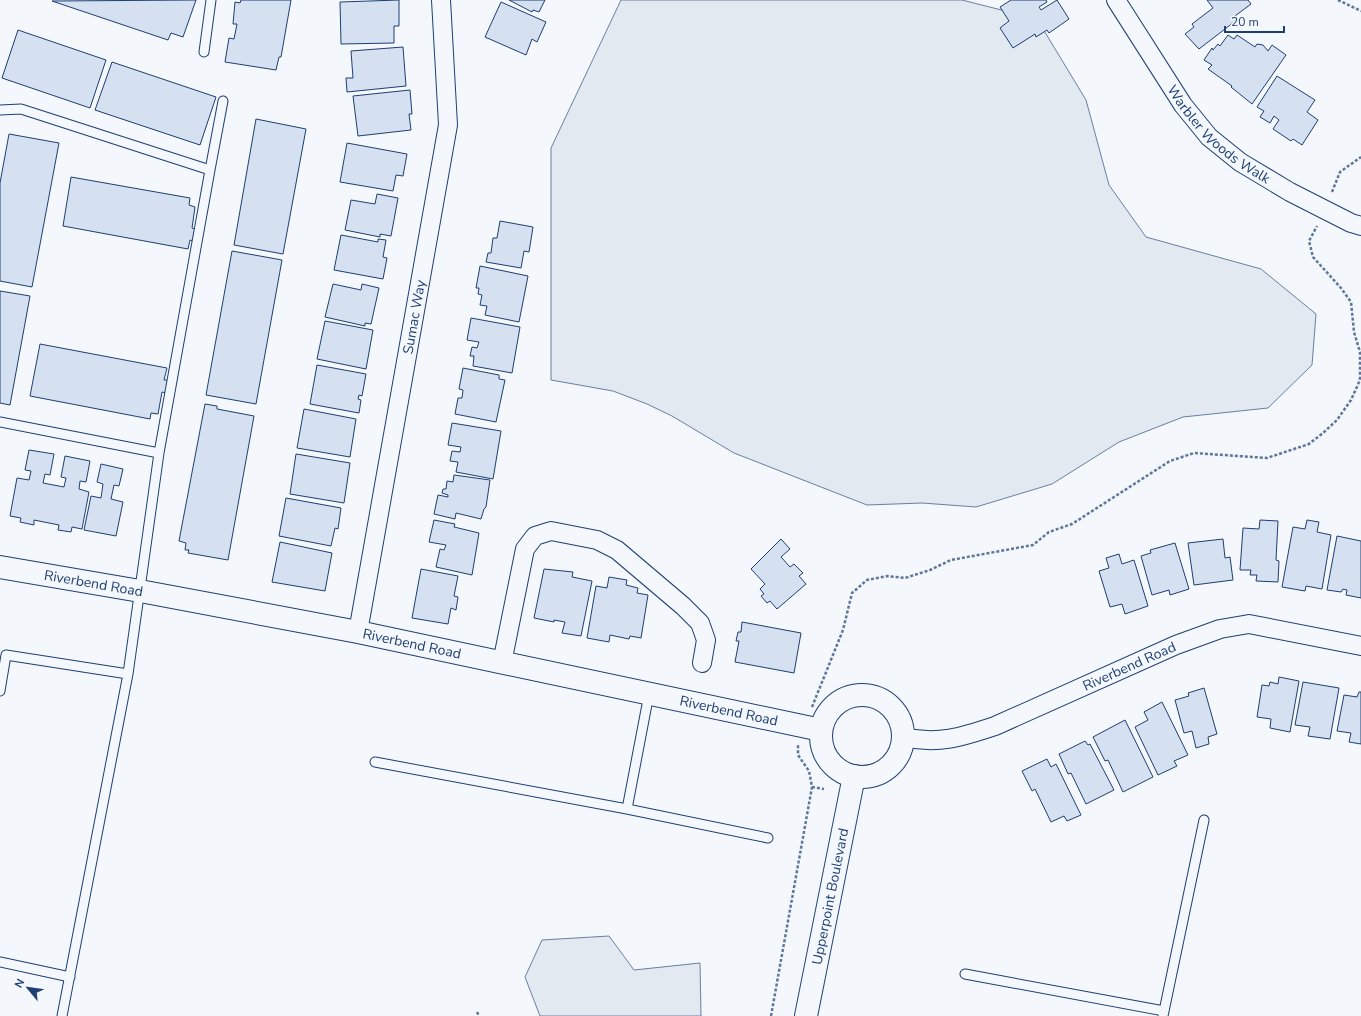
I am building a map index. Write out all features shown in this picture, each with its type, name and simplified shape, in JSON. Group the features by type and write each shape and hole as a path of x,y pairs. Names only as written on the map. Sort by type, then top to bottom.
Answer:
{"street":[{"name":"Sumac Way","path":"358,632 448,125 441,0"},
{"name":"Warbler Woods Walk","path":"1116,0 1183,105 1209,137 1240,162 1325,210 1361,226"},
{"path":"502,663 525,549 535,536 551,531 597,540 617,550 683,606 700,623 706,640 702,663"},
{"name":"Riverbend Road","path":"0,568 140,591 358,632 649,694 808,733"},
{"name":"Riverbend Road","path":"903,737 931,742 952,740 972,734 995,726 1176,645 1220,629 1249,624 1361,646"},
{"path":"862,694 880,698 894,710 900,719 903,737 900,752 894,762 886,769 876,775 854,776 843,773 833,766 826,757 822,746 808,733 835,704 844,698 862,694"},
{"name":"Upperpoint Boulevard","path":"806,1016 854,776"}],"lane":[{"path":"204,52 211,0"},
{"path":"62,1016 128,674 159,453 223,101"},
{"path":"0,110 21,109 210,170"},
{"path":"0,422 159,453"},
{"path":"0,687 3,653 128,674"},
{"path":"627,809 649,694"},
{"path":"375,762 627,809 768,838"},
{"path":"965,974 1164,1014 1204,820"},
{"path":"0,962 70,977"}],"path":[{"path":"1338,0 1361,11"},
{"path":"771,1016 812,787 809,771 798,755 808,733 843,630 852,593 867,580 887,576 905,578 930,570 951,560 1033,545 1049,532 1072,524 1170,461 1194,453 1267,458 1309,444 1324,433 1337,420 1351,400 1360,380 1360,352 1354,332 1351,302 1341,288 1313,257 1309,241 1325,210 1340,172 1361,157"},
{"path":"812,787 824,789"},
{"path":"477,1012 479,1016"}],"shaded area":[{"path":"621,0 962,0 1037,19 1086,100 1109,185 1146,237 1261,269 1316,314 1312,365 1268,408 1183,417 1119,442 1052,484 976,507 922,503 867,505 734,453 672,416 647,404 613,391 551,380 551,148"},
{"path":"609,936 634,970 700,963 701,1016 540,1016 525,977 542,940"}],"building":[{"path":"196,0 183,37 171,33 168,40 52,1"},
{"path":"241,0 291,0 281,57 279,57 276,70 225,62 229,38 234,39 237,24 233,24 235,2 240,3"},
{"path":"399,0 399,26 394,26 394,43 341,44 340,2"},
{"path":"509,0 545,0 539,12 533,10 532,12"},
{"path":"1011,0 1046,0 1047,2 1039,7 1041,10 1057,0 1069,19 1049,33 1047,30 1036,37 1035,34 1013,48 1000,28 1009,21 1000,7"},
{"path":"1207,0 1248,0 1251,4 1235,16 1238,19 1199,49 1185,34 1194,27 1192,24 1213,8"},
{"path":"501,2 546,22 537,42 532,39 526,55 485,37"},
{"path":"18,30 106,60 90,108 2,78"},
{"path":"1228,35 1234,39 1237,35 1255,47 1257,44 1263,45 1268,51 1272,45 1286,55 1252,104 1231,87 1232,86 1208,69 1212,65 1204,60 1212,48 1213,50 1218,44 1220,46"},
{"path":"403,47 406,86 347,92 346,78 353,78 351,51"},
{"path":"112,62 216,97 200,145 95,110"},
{"path":"1277,76 1315,100 1307,112 1318,120 1302,145 1293,139 1291,141 1273,129 1279,120 1274,116 1270,123 1260,117 1264,111 1257,107"},
{"path":"410,90 412,114 409,114 411,130 358,136 353,96"},
{"path":"256,119 306,129 283,254 234,245"},
{"path":"9,134 59,143 32,287 0,281 0,183"},
{"path":"347,143 407,154 403,176 396,175 393,191 340,182"},
{"path":"71,177 190,198 189,205 195,207 192,228 195,229 193,241 190,240 188,249 63,226"},
{"path":"377,194 398,198 391,236 380,234 380,237 345,230 351,200 375,204"},
{"path":"500,221 533,227 529,252 524,251 521,268 486,262 488,253 491,253 493,238 497,238"},
{"path":"341,235 378,242 378,239 386,240 383,257 387,258 383,279 334,270"},
{"path":"232,251 282,260 256,404 206,395"},
{"path":"480,266 528,276 519,322 485,315 487,306 480,305 482,295 478,294 479,288 476,288"},
{"path":"333,284 361,290 362,284 379,288 371,324 365,323 365,326 325,317"},
{"path":"0,291 30,296 10,405 0,403"},
{"path":"471,318 520,327 512,373 473,366 474,356 470,356 472,347 477,348 479,342 467,340"},
{"path":"325,321 373,330 366,369 317,359"},
{"path":"40,344 167,368 164,380 168,380 166,393 162,392 158,414 151,413 150,419 30,396"},
{"path":"317,365 366,374 362,396 359,395 358,399 361,400 359,413 310,404"},
{"path":"463,368 499,375 499,379 505,380 496,422 455,414 458,398 462,398 463,390 459,389"},
{"path":"205,404 217,406 217,409 254,416 228,560 188,553 189,550 185,550 186,543 179,541"},
{"path":"304,409 356,419 350,457 297,448"},
{"path":"452,423 501,431 493,479 456,472 458,462 450,461 452,451 460,452 461,447 448,445"},
{"path":"29,450 54,454 50,475 45,474 43,483 64,487 66,478 61,477 65,456 90,461 86,482 80,481 79,489 89,492 82,529 72,527 71,532 58,530 59,525 34,520 34,525 20,522 21,518 10,516 17,478 29,480 31,471 25,470"},
{"path":"296,454 350,463 344,503 290,494"},
{"path":"101,464 123,469 119,486 114,485 111,499 123,502 116,536 84,530 91,496 101,498 103,484 97,482"},
{"path":"454,475 490,480 486,507 481,519 456,513 455,519 434,514 438,495 448,497 448,495 442,493 443,489 446,489 447,481 453,482"},
{"path":"286,498 341,508 338,529 335,528 331,546 279,536"},
{"path":"434,520 455,524 454,527 479,533 472,575 436,567 440,549 444,550 446,545 429,542"},
{"path":"1260,520 1278,521 1276,560 1279,561 1278,582 1256,581 1257,575 1250,575 1251,570 1240,570 1243,528 1259,529"},
{"path":"1307,520 1319,522 1317,532 1331,535 1322,589 1306,586 1305,591 1282,587 1293,527 1305,529"},
{"path":"1337,536 1361,541 1361,598 1346,595 1347,590 1343,589 1341,592 1327,590"},
{"path":"781,539 790,549 781,557 790,567 794,564 803,573 799,576 806,584 777,609 770,601 767,603 761,596 764,594 760,589 765,584 751,569"},
{"path":"1223,539 1225,558 1230,557 1233,580 1194,585 1188,543"},
{"path":"280,542 332,553 325,591 272,582"},
{"path":"1175,543 1189,589 1170,595 1169,590 1152,595 1141,556 1151,553 1150,550"},
{"path":"1119,554 1122,564 1134,560 1148,606 1125,614 1122,604 1110,607 1099,571 1109,568 1106,558"},
{"path":"421,569 458,576 454,596 458,597 456,610 451,608 448,624 412,618"},
{"path":"544,569 573,572 572,577 592,581 581,636 562,633 565,622 554,620 554,622 534,618"},
{"path":"609,577 627,580 626,585 638,588 637,593 648,595 641,638 630,636 629,639 610,635 609,642 587,638 596,586 607,588"},
{"path":"742,622 801,633 794,673 735,662 739,641 736,641 738,632 741,632"},
{"path":"1279,677 1299,681 1290,732 1270,728 1271,719 1257,717 1262,685 1269,686 1270,682 1278,684"},
{"path":"1303,682 1339,688 1330,739 1308,736 1310,727 1295,725"},
{"path":"1204,688 1217,734 1208,737 1209,744 1196,748 1192,731 1184,733 1175,700 1189,696 1188,693"},
{"path":"1359,692 1361,692 1361,744 1349,742 1351,733 1337,731 1344,695 1357,697"},
{"path":"1162,702 1188,755 1174,761 1177,766 1158,775 1135,727 1148,720 1144,712"},
{"path":"1125,720 1153,777 1123,792 1108,760 1105,761 1093,737"},
{"path":"1085,741 1088,745 1090,744 1114,790 1086,804 1071,773 1068,774 1059,754"},
{"path":"1047,759 1051,767 1056,764 1081,815 1067,821 1064,816 1051,822 1035,789 1032,791 1022,771"}]}
